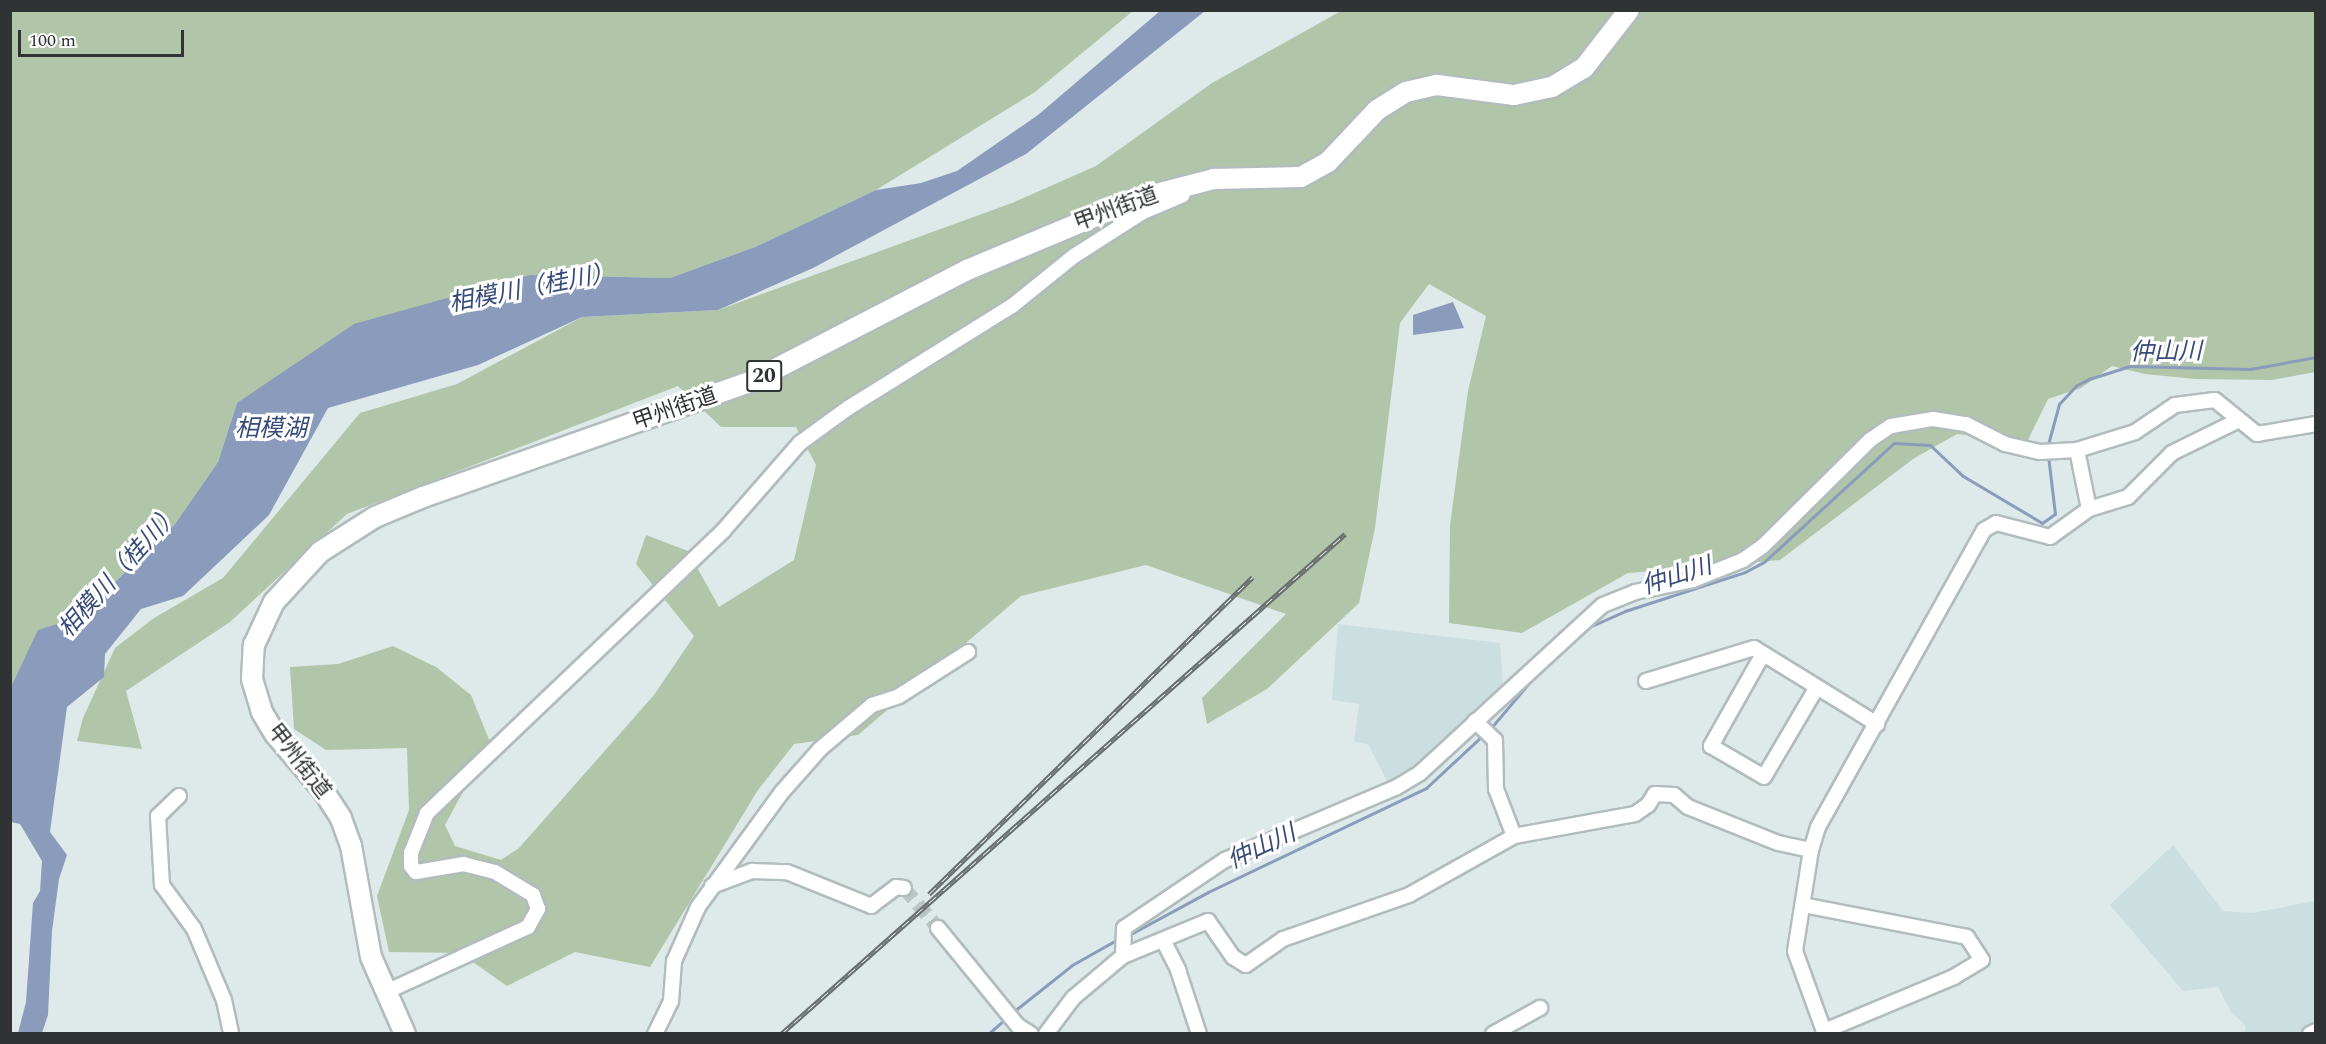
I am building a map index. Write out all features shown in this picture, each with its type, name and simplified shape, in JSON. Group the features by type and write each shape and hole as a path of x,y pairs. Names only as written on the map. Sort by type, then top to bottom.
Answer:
{"highway":[{"name":"甲州街道","path":"405,1034 371,957 351,846 341,818 322,789 275,734 254,687 254,645 274,602 294,577 320,552 375,517 752,381 1012,249 1190,183 1301,177 1328,162 1377,110 1421,87 1453,85 1514,95 1552,87 1584,68 1629,10"}],"street":[{"path":"387,991 528,927 538,909 533,895 495,872 464,864 416,872 411,866 411,853 427,813 723,531 800,443 848,408 1012,306 1074,256 1143,212 1186,193 1190,183"},
{"path":"1123,956 1124,928 1225,860 1397,787 1431,764 1603,605 1635,592 1720,571 1763,546 1870,440 1891,426 1933,419 1966,424 2005,444 2040,452 2077,450 2135,432 2175,405 2215,400 2225,405 2237,421 2257,434 2316,424"},
{"path":"1803,905 1967,937 1982,960 1954,976 1825,1032 1795,951 1811,850 1818,827 1984,530 1996,524 2050,537 2089,509 2128,497 2172,453 2237,421"},
{"path":"2077,450 2089,509"},
{"path":"1646,681 1754,648 1877,724"},
{"path":"655,1034 671,1001 679,945 710,887 782,792 820,749 872,705 899,696 968,652"},
{"path":"1763,654 1711,746 1764,777 1817,687"},
{"path":"1475,721 1495,740 1496,789 1514,836"},
{"path":"1046,1034 1073,998 1123,956 1208,921 1233,957 1246,965 1283,939 1409,895 1514,836 1590,819 1606,821 1635,814 1648,805 1655,794 1674,795 1689,807 1778,843 1811,850"},
{"path":"179,796 158,816 162,885 194,929 224,1000 231,1034"},
{"path":"710,887 752,871 787,872 871,906 896,887 904,888"},
{"path":"938,928 1009,1015 1025,1030"},
{"path":"1163,940 1178,969 1199,1034"},
{"path":"1493,1034 1539,1008"},
{"path":"2310,1034 2316,1031"}],"shaded area":[{"path":"1338,624 1500,643 1503,684 1436,750 1388,783 1368,744 1354,742 1359,704 1332,700"},
{"path":"2173,845 2223,911 2253,913 2315,901 2315,1033 2244,1033 2246,1026 2231,1012 2218,987 2183,991 2110,905"}],"green space":[{"path":"11,11 1133,11 1035,92 876,190 755,247 670,278 530,275 237,403 218,462 175,524 79,617 37,634 11,687"},
{"path":"1341,11 2315,11 2315,372 2272,380 2195,379 2145,374 2112,366 2081,388 2048,399 2027,442 1957,434 1913,459 1780,560 1628,573 1522,633 1449,623 1450,525 1468,391 1486,316 1429,284 1400,323 1375,528 1359,603 1267,689 1207,724 1202,698 1286,614 1146,565 1021,596 858,735 794,744 758,790 650,967 575,952 507,986 460,953 389,952 377,896 409,810 407,748 326,750 294,729 290,667 338,664 393,646 436,667 471,695 490,742 445,825 455,846 501,860 519,848 654,695 694,636 636,564 646,535 688,551 719,607 794,560 816,465 796,427 721,427 678,386 347,514 230,622 126,691 142,749 77,741 83,718 115,648 154,618 223,578 360,413 457,384 582,317 718,310 1012,203 1096,166 1212,83"}],"water":[{"name":"相模湖","path":"1160,11 1205,11 1026,154 813,268 718,310 582,317 478,365 328,408 269,515 183,596 141,609 105,654 104,677 67,707 50,832 67,855 59,879 52,931 48,1015 42,1033 18,1033 26,1002 33,903 40,891 42,861 20,824 11,822 11,687 38,630 79,617 175,524 218,462 237,403 354,324 530,275 670,278 755,247 876,190 921,183 957,171 1038,115"},
{"path":"1453,302 1464,328 1413,335 1413,315"}],"waterway":[{"name":"仲山川","path":"2047,448 2059,404 2077,385 2089,379 2130,366 2250,369 2316,357"},
{"name":"仲山川","path":"1587,628 1625,611 1745,572 1764,562 1894,443 1930,445 1963,476 2042,523 2055,514 2048,455"},
{"name":"仲山川","path":"1490,729 1534,677"},
{"name":"仲山川","path":"1127,936 1208,892 1426,788 1483,735"},
{"name":"仲山川","path":"1013,1012 1072,965 1120,938"},
{"name":"仲山川","path":"988,1034 1005,1019"}],"tunnel":[{"path":"904,888 938,928"}],"railway":[{"path":"781,1034 1345,534"},
{"path":"929,894 1253,577"}],"water label":[{"name":"相模川（桂川）","path":"532,289"},
{"name":"相模川（桂川）","path":"120,572"}]}
